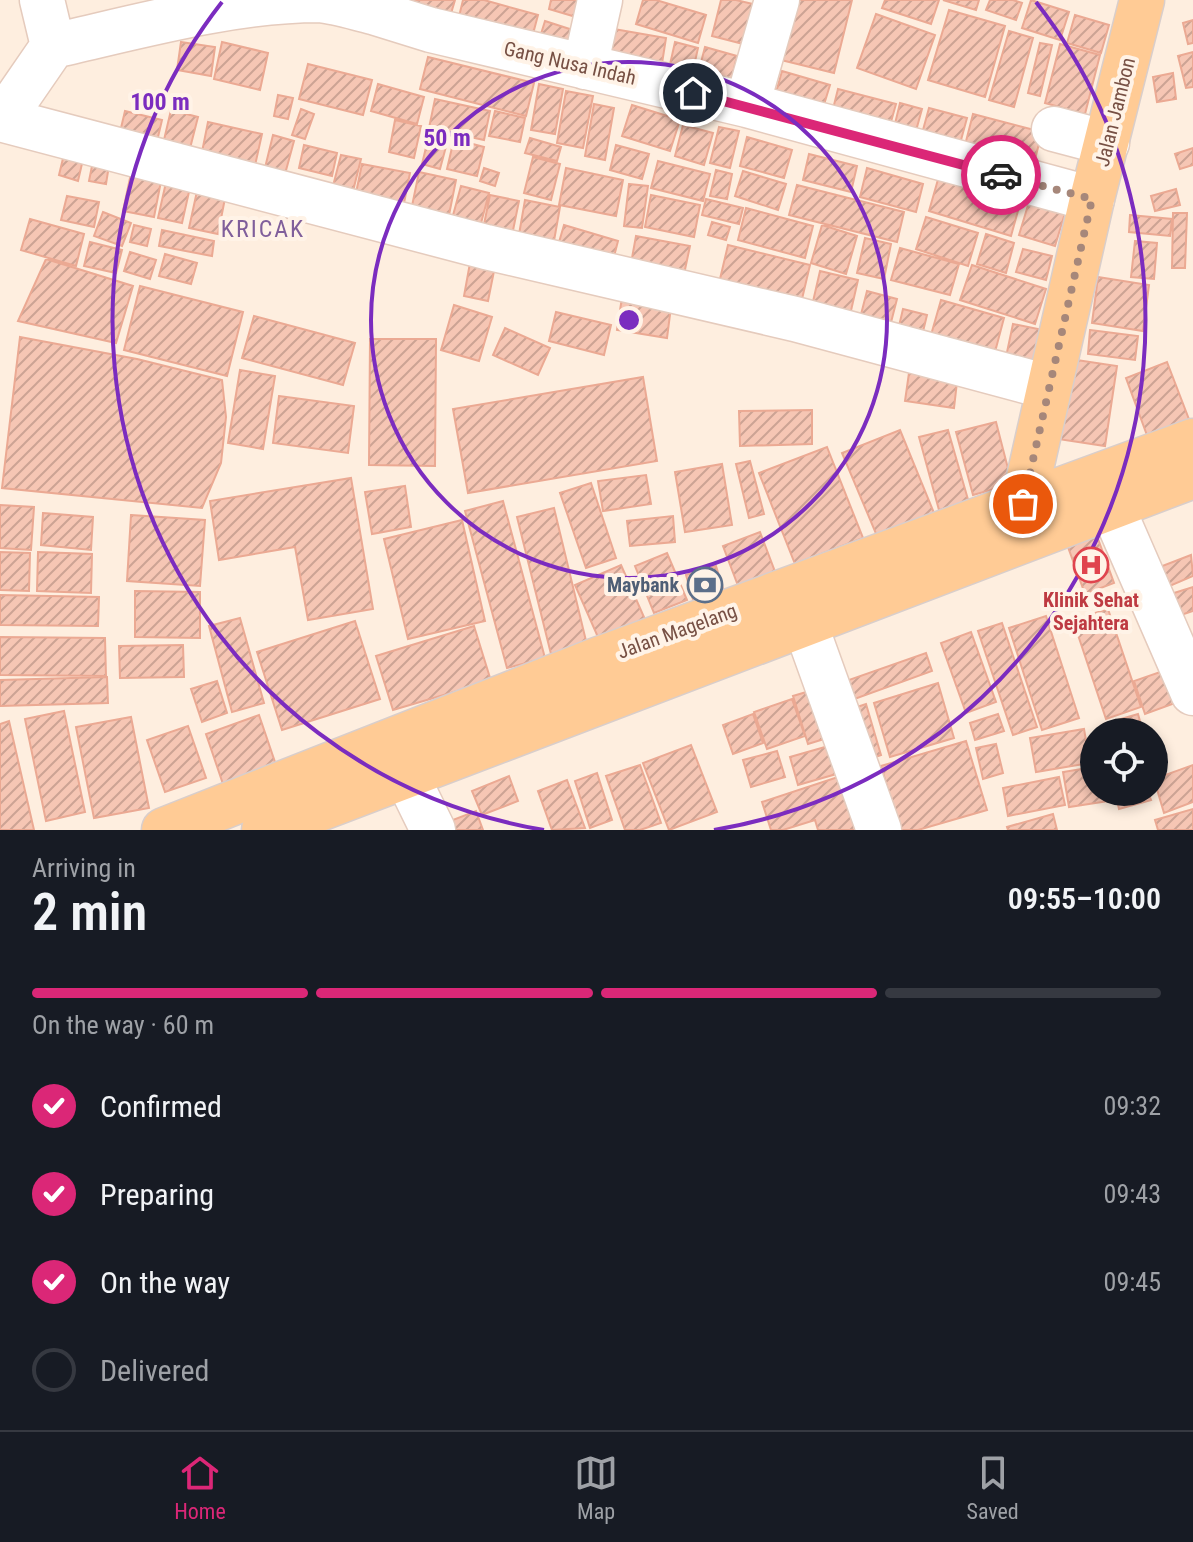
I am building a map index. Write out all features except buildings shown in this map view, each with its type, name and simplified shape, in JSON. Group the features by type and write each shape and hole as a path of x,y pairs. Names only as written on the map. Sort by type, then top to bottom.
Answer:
{"main road":[{"name":"Jalan Jambon","path":"1023,504 1092,199 1142,0"},
{"name":"Jalan Magelang","path":"164,830 594,661 1193,441"},
{"name":"Jalan Magelang","path":"264,830 1193,476"}],"street":[{"path":"42,0 53,46 0,119 486,247 795,319 1048,387"},
{"name":"Gang Nusa Indah","path":"53,46 214,8 276,0 321,0 375,6 431,30 747,105 1092,199"},
{"path":"585,67 600,0"},
{"path":"747,105 777,0"},
{"path":"1054,129 1107,143"},
{"path":"1112,507 1193,693"},
{"path":"805,624 879,830"},
{"path":"407,777 433,830"}],"way so far":[{"path":"1001,175 1092,199 1023,504"}],"place":[{"name":"Klinik Sehat Sejahtera","path":"1091,565"},
{"name":"Maybank","path":"705,585"}],"district":[{"name":"KRICAK","path":"263,229"}],"route":[{"path":"693,93 1001,175"}]}
